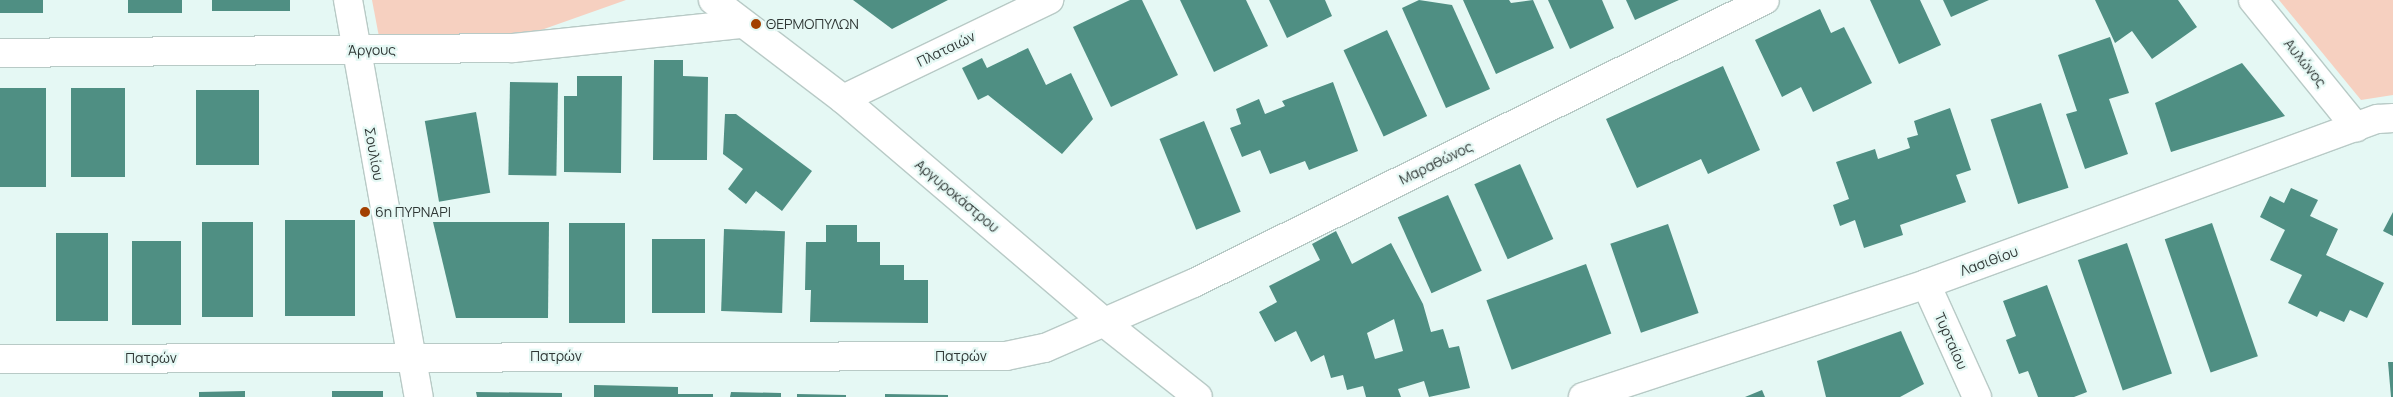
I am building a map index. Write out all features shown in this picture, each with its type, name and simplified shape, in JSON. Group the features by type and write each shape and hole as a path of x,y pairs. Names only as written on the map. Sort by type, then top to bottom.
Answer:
{"street":[{"name":"Σουλίου","path":"348,0 355,51 419,397"},
{"name":"Αργυροκάστρου","path":"713,0 843,99 1106,324 1198,397"},
{"name":"Πλαταιών","path":"843,99 1049,0"},
{"name":"Μαραθώνος","path":"1106,324 1765,0"},
{"name":"Αυλώνος","path":"2253,0 2356,127"},
{"name":"Άργους","path":"0,53 513,48 743,24"},
{"name":"Λασιθίου","path":"1583,397 1926,284 2378,119 2393,118"},
{"name":"Τυρταίου","path":"1926,284 1977,397"},
{"name":"Πατρών","path":"0,359 411,356 1006,356 1045,348 1106,324"}],"shaded area":[{"path":"372,0 626,0 513,40 380,42"},
{"path":"2279,0 2393,0 2393,95 2361,100"}],"building":[{"path":"0,0 43,0 43,13 0,13"},
{"path":"128,0 182,0 182,13 128,13"},
{"path":"212,0 290,0 290,11 212,11"},
{"path":"853,0 948,0 892,29"},
{"path":"1130,0 1142,0 1178,75 1111,107 1073,27"},
{"path":"1180,0 1246,0 1268,46 1214,72"},
{"path":"1269,0 1325,0 1332,16 1287,38"},
{"path":"1419,0 1452,5 1490,89 1446,108 1402,8"},
{"path":"1463,0 1509,0 1511,3 1533,0 1554,48 1496,74"},
{"path":"1548,0 1602,0 1614,28 1570,49"},
{"path":"1626,0 1679,0 1635,20"},
{"path":"1870,0 1920,0 1941,45 1899,64"},
{"path":"1943,0 1989,0 1951,17"},
{"path":"2095,0 2178,0 2197,27 2152,59 2132,31 2115,43"},
{"path":"1820,9 1831,33 1844,27 1872,83 1813,112 1801,87 1782,97 1755,40"},
{"path":"1387,30 1427,116 1384,136 1343,50"},
{"path":"2110,37 2129,93 2109,99 2128,154 2085,169 2066,114 2077,111 2058,55"},
{"path":"1028,48 1046,85 1071,73 1093,119 1062,154 988,95 978,100 962,68 982,58 987,68"},
{"path":"654,60 683,60 683,76 708,77 707,160 653,160"},
{"path":"2242,63 2285,116 2171,152 2155,103"},
{"path":"1723,66 1760,150 1708,174 1701,159 1637,188 1606,119"},
{"path":"577,76 622,76 621,173 564,172 564,96 577,96"},
{"path":"510,82 558,83 556,176 508,175"},
{"path":"1333,82 1358,151 1309,170 1305,161 1270,174 1260,150 1242,157 1230,128 1241,124 1236,109 1259,99 1265,114 1285,106 1282,101"},
{"path":"0,88 46,88 46,187 0,187"},
{"path":"71,88 125,88 125,177 71,177"},
{"path":"196,90 259,90 259,165 196,165"},
{"path":"2041,103 2069,188 2018,204 1991,119"},
{"path":"1950,108 1971,170 1956,175 1966,202 1900,225 1903,235 1864,248 1855,220 1840,226 1833,205 1849,199 1836,162 1875,149 1878,159 1910,148 1907,138 1918,135 1914,121"},
{"path":"476,112 490,193 439,202 425,121"},
{"path":"725,114 736,114 812,171 782,211 756,191 746,204 728,189 743,169 723,154"},
{"path":"1204,121 1241,212 1196,230 1159,139"},
{"path":"1520,164 1553,239 1508,259 1474,184"},
{"path":"2291,188 2318,200 2310,216 2338,229 2326,255 2384,283 2367,318 2350,310 2344,322 2320,311 2317,317 2288,303 2302,275 2270,260 2285,230 2260,217 2270,196 2284,203"},
{"path":"1448,195 1482,271 1432,293 1398,217"},
{"path":"2393,212 2393,236 2383,231"},
{"path":"285,220 355,220 355,316 285,316"},
{"path":"202,222 253,222 253,317 202,317"},
{"path":"433,222 549,222 548,318 456,318"},
{"path":"569,223 625,223 625,323 569,323"},
{"path":"2212,223 2258,356 2211,373 2165,239"},
{"path":"1668,224 1699,313 1641,333 1610,244"},
{"path":"826,225 857,225 857,242 880,242 880,265 904,265 904,280 928,280 928,323 810,322 811,290 805,290 806,242 826,242"},
{"path":"724,229 785,231 782,313 721,311"},
{"path":"1336,231 1352,264 1391,243 1423,304 1431,332 1443,329 1449,348 1459,346 1470,388 1429,397 1424,381 1398,389 1401,397 1366,397 1363,386 1347,390 1343,375 1331,378 1324,355 1311,362 1296,331 1275,342 1259,312 1277,302 1269,286 1320,260 1312,244","holes":["1394,319 1403,351 1375,359 1367,333"]},
{"path":"56,233 108,233 108,321 56,321"},
{"path":"652,239 705,239 705,313 652,313"},
{"path":"132,241 181,241 181,325 132,325"},
{"path":"2127,243 2172,373 2123,390 2078,260"},
{"path":"1586,264 1611,334 1512,370 1486,300"},
{"path":"2047,285 2087,392 2074,397 2038,397 2028,371 2019,374 2006,340 2016,336 2003,301"},
{"path":"1901,331 1924,384 1900,397 1826,397 1817,361"},
{"path":"2388,362 2393,362 2393,397 2391,397"},
{"path":"594,385 678,387 678,394 713,394 713,397 594,397"},
{"path":"1762,390 1765,397 1745,397"},
{"path":"245,391 245,397 199,397 199,392"},
{"path":"332,391 383,391 383,397 332,397"},
{"path":"476,392 562,393 562,397 477,397"},
{"path":"731,392 781,393 781,397 730,397"},
{"path":"797,394 846,395 846,397 797,397"},
{"path":"885,394 948,395 948,397 885,397"}],"place":[{"name":"ΘΕΡΜΟΠΥΛΩΝ","path":"756,24"},
{"name":"6η ΠΥΡΝΑΡΙ","path":"365,212"}]}
